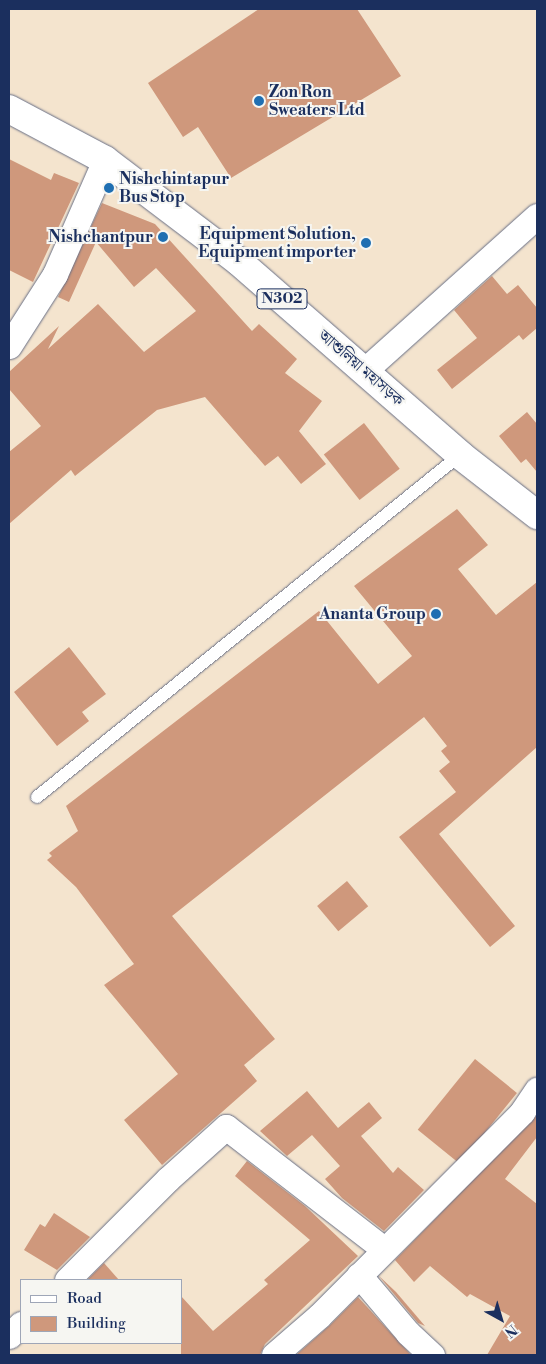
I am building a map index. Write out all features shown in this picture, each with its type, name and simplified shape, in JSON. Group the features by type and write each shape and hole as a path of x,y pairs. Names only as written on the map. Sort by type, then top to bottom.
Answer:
{"highway":[{"name":"আশুলিয়া মহাসড়ক","path":"9,109 105,160 238,262 460,455 537,514"}],"street":[{"path":"9,346 54,274 105,160"},
{"path":"364,371 537,216"},
{"path":"274,1355 319,1316 522,1112 537,1090"},
{"path":"68,1279 168,1179 226,1127 384,1249"},
{"path":"359,1275 408,1333 432,1355"},
{"path":"9,1336 20,1325"}],"lane":[{"path":"36,797 460,455"}],"building":[{"name":"Zon Ron Sweaters Ltd","path":"259,9 357,9 401,76 231,178 198,127 183,137 148,83"},
{"path":"9,159 51,180 54,173 79,183 33,282 9,270"},
{"path":"102,203 155,224 252,331 259,324 297,359 285,373 322,401 299,431 326,464 301,484 278,456 265,466 205,397 157,410 75,476 71,470 9,524 9,452 41,426 9,389 9,372 59,326 48,349 98,304 144,352 196,311 156,268 134,287 96,242 69,302 58,297"},
{"path":"492,276 507,294 518,285 537,308 537,328 523,340 519,335 452,389 437,370 477,338 454,310"},
{"path":"527,412 537,424 537,472 526,459 521,463 499,436"},
{"path":"364,423 400,469 360,500 324,454"},
{"path":"457,509 488,545 458,569 496,615 537,582 537,747 439,834 515,926 490,947 399,837 456,792 439,771 450,762 441,751 447,746 424,717 172,916 275,1039 244,1065 257,1081 162,1165 124,1120 178,1074 104,985 134,964 76,887 47,860 52,856 49,853 78,831 66,806 319,611 378,684 412,656 354,586"},
{"path":"69,647 106,694 82,712 89,721 57,746 14,692"},
{"path":"347,881 368,906 338,931 317,906"},
{"path":"475,1059 517,1093 460,1164 418,1130"},
{"path":"307,1091 338,1128 369,1102 382,1118 361,1136 393,1173 398,1167 424,1190 384,1231 342,1198 325,1179 340,1166 312,1135 287,1156 260,1131"},
{"path":"537,1115 537,1137 505,1179 537,1204 537,1355 487,1355 510,1316 470,1294 467,1297 430,1266 414,1282 395,1260"},
{"path":"247,1161 305,1206 358,1256 265,1344 260,1355 181,1355 182,1297 213,1331 268,1284 264,1280 310,1240 235,1176"},
{"path":"54,1213 90,1237 57,1270 24,1250 40,1224 45,1227"},
{"path":"104,1263 118,1279 88,1279"},
{"path":"379,1276 396,1292 425,1326 418,1323"},
{"path":"358,1297 411,1355 296,1355 329,1326"}],"place":[{"name":"Zon Ron Sweaters Ltd","path":"259,101"},
{"name":"Nishchintapur Bus Stop","path":"109,188"},
{"name":"Nishchantpur","path":"163,237"},
{"name":"Equipment Solution, Equipment importer","path":"366,243"},
{"name":"Ananta Group","path":"436,614"}]}
